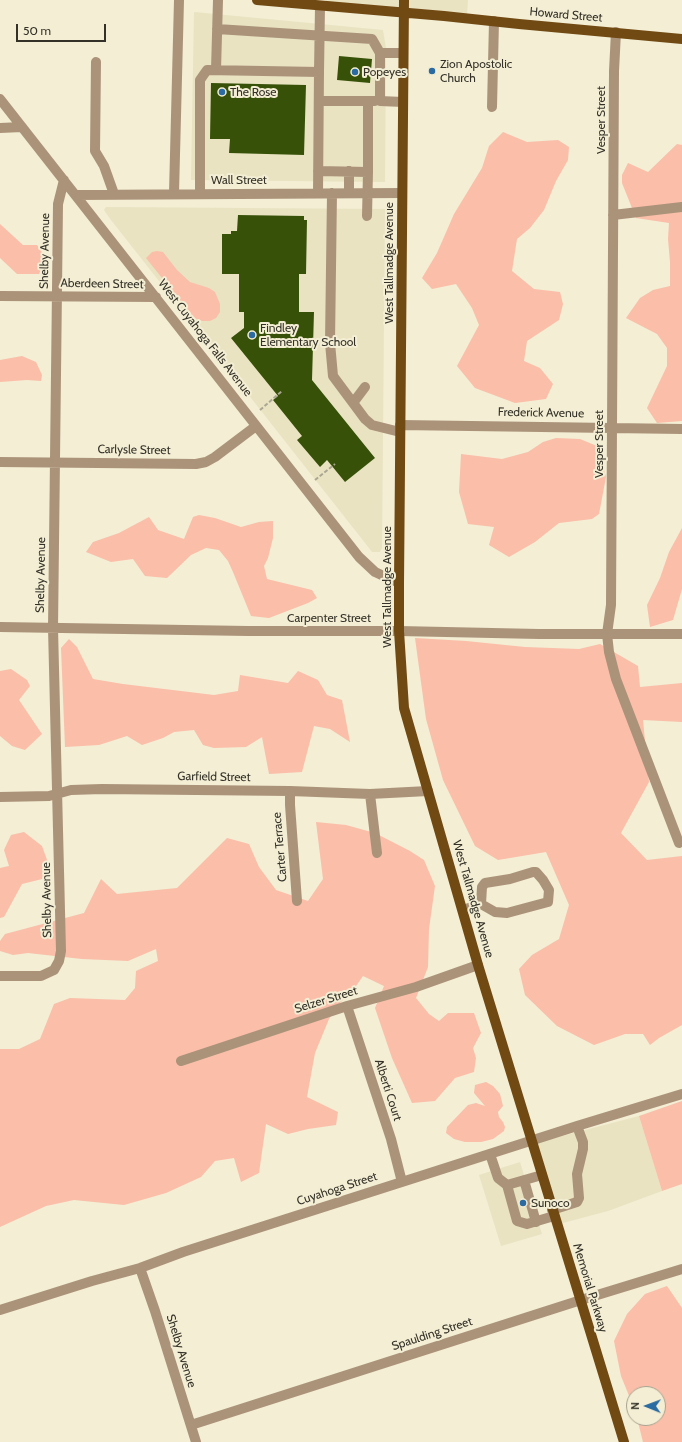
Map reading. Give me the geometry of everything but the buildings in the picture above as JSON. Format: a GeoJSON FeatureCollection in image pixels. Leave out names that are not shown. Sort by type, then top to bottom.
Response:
{"type":"FeatureCollection","features":[{"type":"Feature","properties":{"kind":"main road","name":"Howard Street"},"geometry":{"type":"LineString","coordinates":[[257,0],[320,6],[333,3],[404,13],[682,39]]}},
{"type":"Feature","properties":{"kind":"main road","name":"West Tallmadge Avenue"},"geometry":{"type":"LineString","coordinates":[[404,0],[398,583],[399,631],[404,708],[478,964],[532,1141]]}},
{"type":"Feature","properties":{"kind":"main road","name":"Memorial Parkway"},"geometry":{"type":"LineString","coordinates":[[532,1141],[624,1442]]}},
{"type":"Feature","properties":{"kind":"street"},"geometry":{"type":"LineString","coordinates":[[174,194],[180,0]]}},
{"type":"Feature","properties":{"kind":"street"},"geometry":{"type":"LineString","coordinates":[[216,70],[218,0]]}},
{"type":"Feature","properties":{"kind":"street"},"geometry":{"type":"LineString","coordinates":[[318,193],[320,6]]}},
{"type":"Feature","properties":{"kind":"street"},"geometry":{"type":"LineString","coordinates":[[492,107],[494,21]]}},
{"type":"Feature","properties":{"kind":"street"},"geometry":{"type":"LineString","coordinates":[[217,29],[372,39],[380,53],[380,101]]}},
{"type":"Feature","properties":{"kind":"street","name":"Vesper Street"},"geometry":{"type":"LineString","coordinates":[[616,32],[614,72],[611,605],[607,634],[609,652],[616,679],[679,843]]}},
{"type":"Feature","properties":{"kind":"street"},"geometry":{"type":"LineString","coordinates":[[380,53],[403,53]]}},
{"type":"Feature","properties":{"kind":"street"},"geometry":{"type":"LineString","coordinates":[[96,62],[96,151],[104,166],[114,194]]}},
{"type":"Feature","properties":{"kind":"street"},"geometry":{"type":"LineString","coordinates":[[200,194],[200,80],[207,70],[319,72]]}},
{"type":"Feature","properties":{"kind":"street","name":"West Cuyahoga Falls Avenue"},"geometry":{"type":"LineString","coordinates":[[0,99],[363,561],[375,572],[398,583]]}},
{"type":"Feature","properties":{"kind":"street"},"geometry":{"type":"LineString","coordinates":[[319,101],[403,102]]}},
{"type":"Feature","properties":{"kind":"street"},"geometry":{"type":"LineString","coordinates":[[367,216],[368,101]]}},
{"type":"Feature","properties":{"kind":"street"},"geometry":{"type":"LineString","coordinates":[[0,128],[22,127]]}},
{"type":"Feature","properties":{"kind":"street"},"geometry":{"type":"LineString","coordinates":[[318,171],[368,172]]}},
{"type":"Feature","properties":{"kind":"street"},"geometry":{"type":"LineString","coordinates":[[349,171],[349,193]]}},
{"type":"Feature","properties":{"kind":"street","name":"Shelby Avenue"},"geometry":{"type":"LineString","coordinates":[[0,976],[41,976],[54,970],[59,961],[61,951],[53,628],[58,204],[64,180]]}},
{"type":"Feature","properties":{"kind":"street","name":"Frederick Avenue"},"geometry":{"type":"LineString","coordinates":[[332,193],[330,343],[333,376],[365,419],[372,426],[400,428],[682,429]]}},
{"type":"Feature","properties":{"kind":"street","name":"Wall Street"},"geometry":{"type":"LineString","coordinates":[[76,195],[402,193]]}},
{"type":"Feature","properties":{"kind":"street"},"geometry":{"type":"LineString","coordinates":[[613,215],[682,207]]}},
{"type":"Feature","properties":{"kind":"street","name":"Aberdeen Street"},"geometry":{"type":"LineString","coordinates":[[0,296],[156,298]]}},
{"type":"Feature","properties":{"kind":"street"},"geometry":{"type":"LineString","coordinates":[[353,403],[365,388]]}},
{"type":"Feature","properties":{"kind":"street","name":"Carlysle Street"},"geometry":{"type":"LineString","coordinates":[[0,462],[196,464],[206,462],[215,457],[256,426]]}},
{"type":"Feature","properties":{"kind":"street","name":"Carpenter Street"},"geometry":{"type":"LineString","coordinates":[[0,627],[682,634]]}},
{"type":"Feature","properties":{"kind":"street","name":"Garfield Street"},"geometry":{"type":"LineString","coordinates":[[0,797],[49,796],[72,790],[102,789],[290,791],[370,794],[428,791]]}},
{"type":"Feature","properties":{"kind":"street","name":"Carter Terrace"},"geometry":{"type":"LineString","coordinates":[[290,791],[297,900]]}},
{"type":"Feature","properties":{"kind":"street"},"geometry":{"type":"LineString","coordinates":[[370,794],[377,853]]}},
{"type":"Feature","properties":{"kind":"street"},"geometry":{"type":"LineString","coordinates":[[463,910],[481,904],[495,912],[507,913],[548,902],[548,890],[543,880],[536,872],[510,879],[485,882],[482,887],[481,904]]}},
{"type":"Feature","properties":{"kind":"street","name":"Selzer Street"},"geometry":{"type":"LineString","coordinates":[[181,1061],[348,1006],[416,987],[478,964]]}},
{"type":"Feature","properties":{"kind":"street","name":"Alberti Court"},"geometry":{"type":"LineString","coordinates":[[348,1006],[391,1139],[402,1182]]}},
{"type":"Feature","properties":{"kind":"street","name":"Cuyahoga Street"},"geometry":{"type":"LineString","coordinates":[[0,1310],[92,1281],[140,1268],[183,1252],[682,1094]]}},
{"type":"Feature","properties":{"kind":"street"},"geometry":{"type":"LineString","coordinates":[[490,1154],[498,1178],[507,1185],[517,1221],[527,1224],[536,1222],[577,1202],[579,1198],[576,1174],[583,1149],[583,1142],[577,1126]]}},
{"type":"Feature","properties":{"kind":"street"},"geometry":{"type":"LineString","coordinates":[[507,1185],[542,1175]]}},
{"type":"Feature","properties":{"kind":"street"},"geometry":{"type":"LineString","coordinates":[[524,1180],[536,1222]]}},
{"type":"Feature","properties":{"kind":"street","name":"Shelby Avenue"},"geometry":{"type":"LineString","coordinates":[[140,1268],[196,1442]]}},
{"type":"Feature","properties":{"kind":"street","name":"Spaulding Street"},"geometry":{"type":"LineString","coordinates":[[191,1425],[682,1269]]}},
{"type":"Feature","properties":{"kind":"path"},"geometry":{"type":"LineString","coordinates":[[260,410],[282,391]]}},
{"type":"Feature","properties":{"kind":"path"},"geometry":{"type":"LineString","coordinates":[[315,480],[335,464]]}},
{"type":"Feature","properties":{"kind":"shaded area"},"geometry":{"type":"Polygon","coordinates":[[[326,0],[402,0],[402,11],[325,3],[326,0]]]}},
{"type":"Feature","properties":{"kind":"shaded area"},"geometry":{"type":"Polygon","coordinates":[[[409,0],[468,0],[467,14],[409,8],[409,0]]]}},
{"type":"Feature","properties":{"kind":"shaded area"},"geometry":{"type":"Polygon","coordinates":[[[194,12],[383,30],[386,48],[385,182],[191,180],[194,12]]]}},
{"type":"Feature","properties":{"kind":"shaded area"},"geometry":{"type":"Polygon","coordinates":[[[503,132],[527,142],[558,140],[569,147],[568,160],[556,181],[544,210],[530,228],[517,239],[512,271],[534,289],[560,292],[563,304],[559,320],[527,341],[524,361],[540,368],[553,384],[546,399],[515,403],[475,388],[457,366],[479,325],[472,308],[456,284],[432,289],[422,278],[437,253],[454,214],[482,168],[489,146],[503,132]]]}},
{"type":"Feature","properties":{"kind":"shaded area"},"geometry":{"type":"Polygon","coordinates":[[[677,144],[682,145],[682,421],[657,423],[647,408],[667,366],[667,348],[657,334],[626,318],[640,298],[653,290],[670,286],[668,239],[669,223],[636,218],[622,183],[622,175],[628,163],[648,172],[677,144]]]}},
{"type":"Feature","properties":{"kind":"shaded area"},"geometry":{"type":"Polygon","coordinates":[[[106,207],[385,209],[382,548],[380,552],[372,552],[111,220],[104,210],[106,207]]]}},
{"type":"Feature","properties":{"kind":"shaded area"},"geometry":{"type":"Polygon","coordinates":[[[0,224],[23,245],[37,245],[46,258],[39,274],[17,274],[0,258],[0,224]]]}},
{"type":"Feature","properties":{"kind":"shaded area"},"geometry":{"type":"Polygon","coordinates":[[[152,252],[163,252],[177,270],[190,282],[209,288],[215,292],[220,304],[220,312],[216,318],[210,321],[202,321],[194,318],[146,258],[152,252]]]}},
{"type":"Feature","properties":{"kind":"shaded area"},"geometry":{"type":"Polygon","coordinates":[[[22,356],[36,362],[42,375],[41,381],[27,380],[0,382],[0,360],[22,356]]]}},
{"type":"Feature","properties":{"kind":"shaded area"},"geometry":{"type":"Polygon","coordinates":[[[556,438],[580,439],[597,446],[606,477],[599,514],[592,519],[559,523],[535,542],[509,557],[489,545],[494,527],[468,524],[459,492],[461,454],[502,459],[528,452],[543,442],[556,438]]]}},
{"type":"Feature","properties":{"kind":"shaded area"},"geometry":{"type":"Polygon","coordinates":[[[199,515],[215,518],[241,527],[259,522],[273,521],[273,538],[268,558],[264,566],[267,579],[312,590],[317,598],[269,618],[251,616],[228,561],[219,550],[206,548],[191,555],[167,578],[145,576],[133,559],[111,562],[86,552],[93,542],[119,533],[149,517],[158,530],[184,539],[193,517],[199,515]]]}},
{"type":"Feature","properties":{"kind":"shaded area"},"geometry":{"type":"Polygon","coordinates":[[[682,528],[682,589],[673,620],[650,627],[647,605],[660,578],[669,552],[682,528]]]}},
{"type":"Feature","properties":{"kind":"shaded area"},"geometry":{"type":"Polygon","coordinates":[[[415,638],[525,647],[579,649],[600,644],[638,666],[640,687],[682,683],[682,722],[643,720],[649,782],[621,833],[647,860],[682,856],[682,1025],[650,1045],[643,1034],[625,1034],[594,1045],[557,1026],[525,995],[519,969],[532,955],[559,939],[569,905],[546,852],[498,860],[475,846],[443,780],[426,719],[415,638]]]}},
{"type":"Feature","properties":{"kind":"shaded area"},"geometry":{"type":"Polygon","coordinates":[[[69,639],[77,647],[93,679],[123,684],[214,695],[238,691],[240,675],[288,683],[298,671],[318,680],[327,695],[342,700],[350,742],[330,729],[314,726],[302,772],[269,774],[262,737],[246,747],[214,748],[203,745],[194,730],[174,732],[163,738],[142,745],[127,736],[99,745],[65,747],[61,648],[69,639]]]}},
{"type":"Feature","properties":{"kind":"shaded area"},"geometry":{"type":"Polygon","coordinates":[[[11,669],[27,680],[30,686],[19,700],[42,734],[25,750],[12,746],[0,736],[0,671],[11,669]]]}},
{"type":"Feature","properties":{"kind":"shaded area"},"geometry":{"type":"Polygon","coordinates":[[[316,822],[346,825],[375,833],[424,860],[435,886],[429,929],[428,967],[416,998],[429,1014],[439,1021],[448,1013],[474,1013],[481,1033],[473,1048],[476,1058],[474,1072],[455,1078],[435,1101],[412,1103],[392,1058],[375,1008],[384,986],[363,976],[340,1003],[329,1019],[315,1053],[307,1097],[338,1112],[336,1125],[308,1129],[288,1134],[266,1124],[259,1173],[241,1182],[234,1158],[215,1161],[201,1177],[166,1193],[124,1205],[74,1200],[46,1206],[0,1227],[0,1049],[19,1049],[40,1039],[54,1004],[70,998],[125,1000],[135,988],[136,971],[158,961],[156,949],[128,961],[82,959],[28,953],[13,955],[0,951],[0,941],[5,934],[84,913],[101,879],[117,894],[177,888],[227,838],[249,844],[259,867],[276,890],[308,901],[323,879],[316,822]]]}},
{"type":"Feature","properties":{"kind":"shaded area"},"geometry":{"type":"Polygon","coordinates":[[[24,832],[42,846],[51,871],[42,879],[22,884],[4,917],[0,918],[0,868],[9,866],[4,850],[11,835],[24,832]]]}},
{"type":"Feature","properties":{"kind":"shaded area"},"geometry":{"type":"Polygon","coordinates":[[[486,1082],[493,1086],[500,1094],[503,1106],[498,1112],[499,1117],[505,1127],[504,1131],[493,1139],[481,1142],[465,1142],[454,1139],[446,1133],[447,1127],[468,1105],[476,1103],[485,1106],[474,1093],[475,1085],[486,1082]]]}},
{"type":"Feature","properties":{"kind":"shaded area"},"geometry":{"type":"Polygon","coordinates":[[[682,1101],[682,1184],[662,1191],[639,1116],[682,1101]]]}},
{"type":"Feature","properties":{"kind":"shaded area"},"geometry":{"type":"Polygon","coordinates":[[[639,1116],[662,1191],[608,1211],[559,1224],[535,1143],[639,1116]]]}},
{"type":"Feature","properties":{"kind":"shaded area"},"geometry":{"type":"Polygon","coordinates":[[[520,1162],[542,1234],[501,1246],[479,1175],[520,1162]]]}},
{"type":"Feature","properties":{"kind":"shaded area"},"geometry":{"type":"Polygon","coordinates":[[[667,1286],[682,1308],[682,1442],[643,1442],[639,1426],[666,1426],[666,1386],[626,1386],[626,1388],[621,1376],[614,1341],[627,1314],[645,1294],[667,1286]]]}},
{"type":"Feature","properties":{"kind":"place","name":"Zion Apostolic Church"},"geometry":{"type":"Point","coordinates":[432,71]}},
{"type":"Feature","properties":{"kind":"place","name":"Popeyes"},"geometry":{"type":"Point","coordinates":[355,72]}},
{"type":"Feature","properties":{"kind":"place","name":"The Rose"},"geometry":{"type":"Point","coordinates":[222,92]}},
{"type":"Feature","properties":{"kind":"place","name":"Findley Elementary School"},"geometry":{"type":"Point","coordinates":[252,335]}},
{"type":"Feature","properties":{"kind":"place","name":"Sunoco"},"geometry":{"type":"Point","coordinates":[523,1203]}}]}
